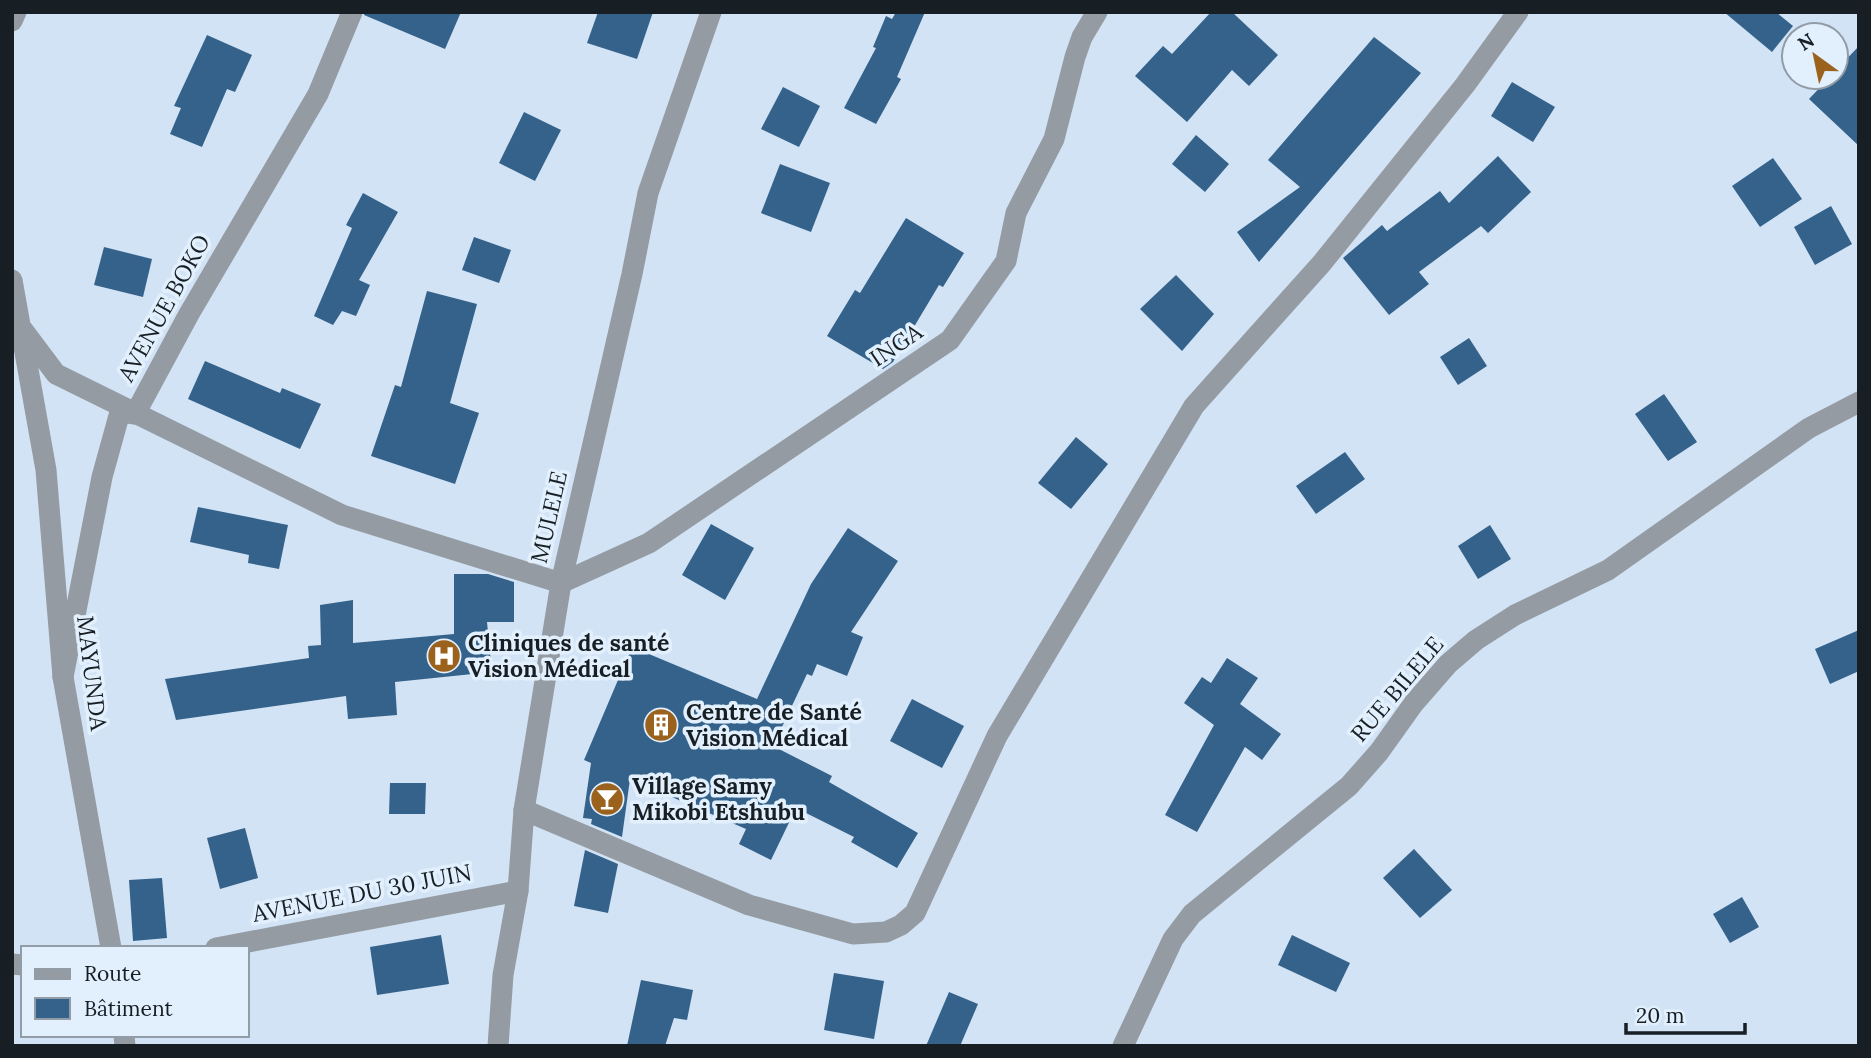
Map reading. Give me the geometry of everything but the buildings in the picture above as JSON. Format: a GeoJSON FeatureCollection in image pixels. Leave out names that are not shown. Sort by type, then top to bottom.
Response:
{"type":"FeatureCollection","features":[{"type":"Feature","properties":{"kind":"street"},"geometry":{"type":"LineString","coordinates":[[12,21],[16,12]]}},
{"type":"Feature","properties":{"kind":"street","name":"AVENUE BOKO"},"geometry":{"type":"LineString","coordinates":[[63,677],[102,477],[120,412],[135,414],[189,314],[318,94],[352,12]]}},
{"type":"Feature","properties":{"kind":"street","name":"MULELE"},"geometry":{"type":"LineString","coordinates":[[498,1046],[503,975],[518,891],[524,810],[561,583],[648,193],[669,126],[711,12]]}},
{"type":"Feature","properties":{"kind":"street","name":"INGA"},"geometry":{"type":"LineString","coordinates":[[561,583],[649,543],[950,340],[1006,261],[1016,213],[1054,139],[1075,57],[1082,37],[1097,12]]}},
{"type":"Feature","properties":{"kind":"street"},"geometry":{"type":"LineString","coordinates":[[524,810],[749,905],[853,934],[886,932],[915,914],[997,736],[1194,406],[1322,263],[1465,85],[1518,12]]}},
{"type":"Feature","properties":{"kind":"street","name":"MAYUNDA"},"geometry":{"type":"LineString","coordinates":[[12,280],[46,470],[63,677],[111,946]]}},
{"type":"Feature","properties":{"kind":"street"},"geometry":{"type":"LineString","coordinates":[[23,330],[56,374],[342,514],[561,583]]}},
{"type":"Feature","properties":{"kind":"street","name":"RUE BILELE"},"geometry":{"type":"LineString","coordinates":[[1123,1046],[1173,939],[1192,914],[1349,786],[1379,752],[1414,703],[1457,656],[1515,615],[1608,570],[1809,428],[1859,402]]}},
{"type":"Feature","properties":{"kind":"street","name":"AVENUE DU 30 JUIN"},"geometry":{"type":"LineString","coordinates":[[227,946],[518,891]]}},
{"type":"Feature","properties":{"kind":"place","name":"Cliniques de santé Vision Médical"},"geometry":{"type":"Point","coordinates":[444,656]}},
{"type":"Feature","properties":{"kind":"place","name":"Centre de Santé Vision Médical"},"geometry":{"type":"Point","coordinates":[661,725]}},
{"type":"Feature","properties":{"kind":"place","name":"Village Samy Mikobi Etshubu"},"geometry":{"type":"Point","coordinates":[607,799]}}]}
